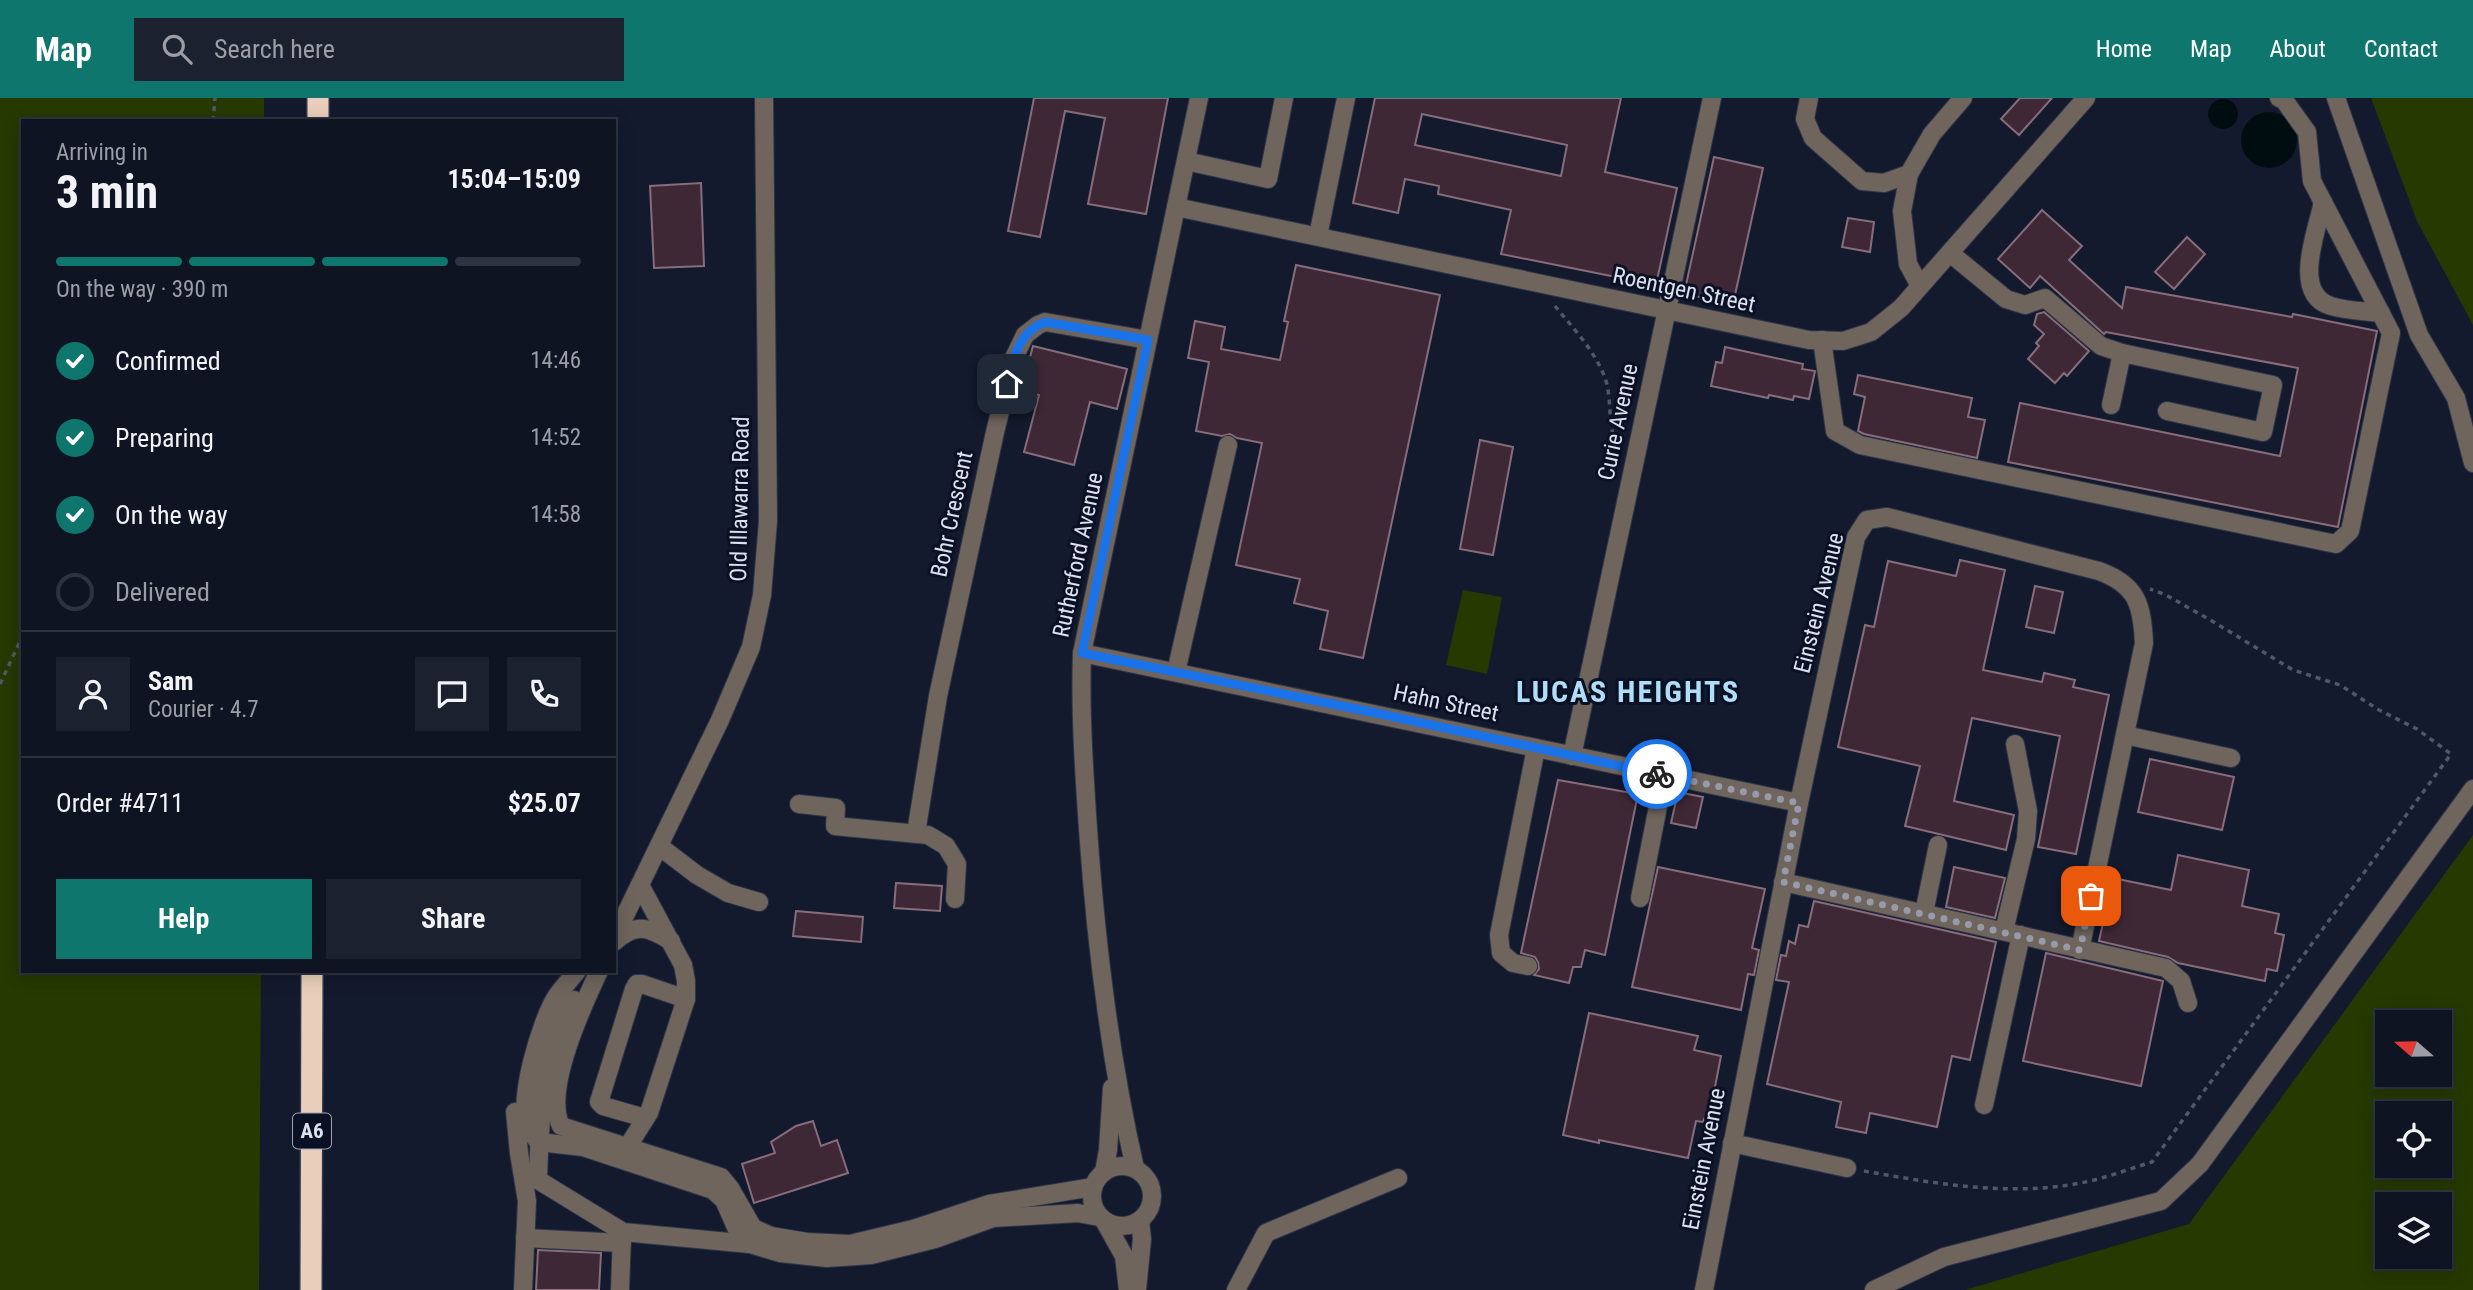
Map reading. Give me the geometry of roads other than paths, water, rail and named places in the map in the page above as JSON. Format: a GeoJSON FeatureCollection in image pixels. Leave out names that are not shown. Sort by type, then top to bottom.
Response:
{"type":"FeatureCollection","features":[{"type":"Feature","properties":{"kind":"highway"},"geometry":{"type":"LineString","coordinates":[[318,98],[318,119]]}},
{"type":"Feature","properties":{"kind":"highway","name":"A6"},"geometry":{"type":"LineString","coordinates":[[311,1290],[313,973]]}},
{"type":"Feature","properties":{"kind":"lane","name":"Old Illawarra Road"},"geometry":{"type":"LineString","coordinates":[[626,914],[720,720],[751,648],[762,595],[768,521],[764,98]]}},
{"type":"Feature","properties":{"kind":"lane","name":"Rutherford Avenue"},"geometry":{"type":"LineString","coordinates":[[1135,1168],[1114,1070],[1100,973],[1080,704],[1082,653],[1199,98]]}},
{"type":"Feature","properties":{"kind":"lane"},"geometry":{"type":"LineString","coordinates":[[1186,161],[1268,179],[1283,98]]}},
{"type":"Feature","properties":{"kind":"lane"},"geometry":{"type":"LineString","coordinates":[[1318,236],[1346,98]]}},
{"type":"Feature","properties":{"kind":"lane","name":"Curie Avenue"},"geometry":{"type":"LineString","coordinates":[[1572,756],[1712,98]]}},
{"type":"Feature","properties":{"kind":"lane"},"geometry":{"type":"LineString","coordinates":[[1809,98],[1805,119],[1813,138],[1861,181],[1884,183],[1909,174]]}},
{"type":"Feature","properties":{"kind":"lane"},"geometry":{"type":"LineString","coordinates":[[1920,286],[1908,264],[1902,211],[1909,174],[1932,134],[1963,98]]}},
{"type":"Feature","properties":{"kind":"lane","name":"Roentgen Street"},"geometry":{"type":"LineString","coordinates":[[1176,207],[1666,312],[1809,340],[1843,341],[1871,332],[1901,308],[2086,98]]}},
{"type":"Feature","properties":{"kind":"lane"},"geometry":{"type":"LineString","coordinates":[[1822,340],[1835,431],[1860,445],[2336,544],[2350,531],[2391,333],[2312,181],[2307,132],[2284,100],[2279,98]]}},
{"type":"Feature","properties":{"kind":"lane"},"geometry":{"type":"LineString","coordinates":[[2336,98],[2419,335],[2456,398],[2473,463]]}},
{"type":"Feature","properties":{"kind":"lane"},"geometry":{"type":"LineString","coordinates":[[2323,202],[2307,276],[2313,295],[2329,306],[2381,313]]}},
{"type":"Feature","properties":{"kind":"lane"},"geometry":{"type":"LineString","coordinates":[[1950,253],[2006,299],[2025,305],[2045,298],[2101,346],[2122,353],[2273,385],[2263,432],[2167,411]]}},
{"type":"Feature","properties":{"kind":"lane","name":"Bohr Crescent"},"geometry":{"type":"LineString","coordinates":[[916,833],[938,696],[995,432],[1020,342],[1031,329],[1045,322],[1148,340]]}},
{"type":"Feature","properties":{"kind":"lane"},"geometry":{"type":"LineString","coordinates":[[2111,405],[2122,353]]}},
{"type":"Feature","properties":{"kind":"lane"},"geometry":{"type":"LineString","coordinates":[[1176,672],[1228,445]]}},
{"type":"Feature","properties":{"kind":"lane","name":"Einstein Avenue"},"geometry":{"type":"LineString","coordinates":[[1704,1290],[1799,803],[1856,537],[1867,520],[1887,517],[2118,578],[2134,594],[2143,616],[2144,643],[2125,735]]}},
{"type":"Feature","properties":{"kind":"lane","name":"Hahn Street"},"geometry":{"type":"LineString","coordinates":[[1082,653],[1799,803]]}},
{"type":"Feature","properties":{"kind":"lane"},"geometry":{"type":"LineString","coordinates":[[2080,950],[2125,735],[2231,758]]}},
{"type":"Feature","properties":{"kind":"lane"},"geometry":{"type":"LineString","coordinates":[[1984,1105],[2026,839],[2028,811],[2015,744]]}},
{"type":"Feature","properties":{"kind":"lane"},"geometry":{"type":"LineString","coordinates":[[1528,966],[1513,963],[1501,953],[1499,935],[1536,748]]}},
{"type":"Feature","properties":{"kind":"lane"},"geometry":{"type":"LineString","coordinates":[[1640,898],[1664,776]]}},
{"type":"Feature","properties":{"kind":"lane"},"geometry":{"type":"LineString","coordinates":[[1874,1290],[1944,1257],[2161,1201],[2200,1164],[2473,789]]}},
{"type":"Feature","properties":{"kind":"lane"},"geometry":{"type":"LineString","coordinates":[[799,804],[836,808],[835,826],[928,835],[946,846],[957,864],[955,899]]}},
{"type":"Feature","properties":{"kind":"lane"},"geometry":{"type":"LineString","coordinates":[[1924,913],[1938,845]]}},
{"type":"Feature","properties":{"kind":"lane"},"geometry":{"type":"LineString","coordinates":[[659,846],[697,875],[728,893],[759,902]]}},
{"type":"Feature","properties":{"kind":"lane"},"geometry":{"type":"LineString","coordinates":[[1783,882],[2166,968],[2181,981],[2188,1003]]}},
{"type":"Feature","properties":{"kind":"lane"},"geometry":{"type":"LineString","coordinates":[[628,1146],[649,1113],[686,999],[683,964],[640,885]]}},
{"type":"Feature","properties":{"kind":"lane"},"geometry":{"type":"LineString","coordinates":[[616,926],[626,914]]}},
{"type":"Feature","properties":{"kind":"lane"},"geometry":{"type":"LineString","coordinates":[[616,936],[626,914]]}},
{"type":"Feature","properties":{"kind":"lane"},"geometry":{"type":"LineString","coordinates":[[616,939],[639,928],[654,930],[671,942]]}},
{"type":"Feature","properties":{"kind":"lane"},"geometry":{"type":"LineString","coordinates":[[523,1290],[527,1200],[515,1112],[518,1076],[528,1048],[556,997],[574,973]]}},
{"type":"Feature","properties":{"kind":"lane"},"geometry":{"type":"LineString","coordinates":[[596,973],[582,987],[565,1016],[546,1073],[538,1180],[622,1237]]}},
{"type":"Feature","properties":{"kind":"lane"},"geometry":{"type":"LineString","coordinates":[[597,973],[576,1020],[561,1074],[556,1115],[561,1126],[721,1177],[753,1228],[771,1236],[807,1242],[850,1244],[913,1229],[989,1203],[1093,1188]]}},
{"type":"Feature","properties":{"kind":"lane"},"geometry":{"type":"LineString","coordinates":[[645,1118],[603,1106],[599,1102],[634,989],[638,984],[642,984],[686,999]]}},
{"type":"Feature","properties":{"kind":"lane"},"geometry":{"type":"LineString","coordinates":[[544,1022],[528,1079],[525,1112],[528,1128],[539,1142],[583,1147],[713,1190],[724,1200],[739,1234],[750,1244]]}},
{"type":"Feature","properties":{"kind":"lane","name":"Rutherford Avenue"},"geometry":{"type":"LineString","coordinates":[[1104,1172],[1114,1070]]}},
{"type":"Feature","properties":{"kind":"lane"},"geometry":{"type":"LineString","coordinates":[[1732,1143],[1847,1168]]}},
{"type":"Feature","properties":{"kind":"lane"},"geometry":{"type":"LineString","coordinates":[[525,1238],[622,1237],[750,1244],[780,1253],[827,1258],[872,1255],[934,1239],[993,1218],[1078,1213],[1102,1219],[1123,1227],[1140,1221],[1151,1207],[1153,1198],[1149,1180],[1135,1168],[1119,1166],[1104,1172],[1093,1188],[1094,1208],[1102,1219],[1124,1256],[1128,1290]]}},
{"type":"Feature","properties":{"kind":"lane"},"geometry":{"type":"LineString","coordinates":[[1236,1290],[1266,1233],[1398,1178]]}},
{"type":"Feature","properties":{"kind":"lane"},"geometry":{"type":"LineString","coordinates":[[1137,1290],[1142,1239],[1140,1221]]}},
{"type":"Feature","properties":{"kind":"lane"},"geometry":{"type":"LineString","coordinates":[[620,1290],[622,1237]]}},
{"type":"Feature","properties":{"kind":"district","name":"LUCAS HEIGHTS"},"geometry":{"type":"Point","coordinates":[1628,691]}}]}
